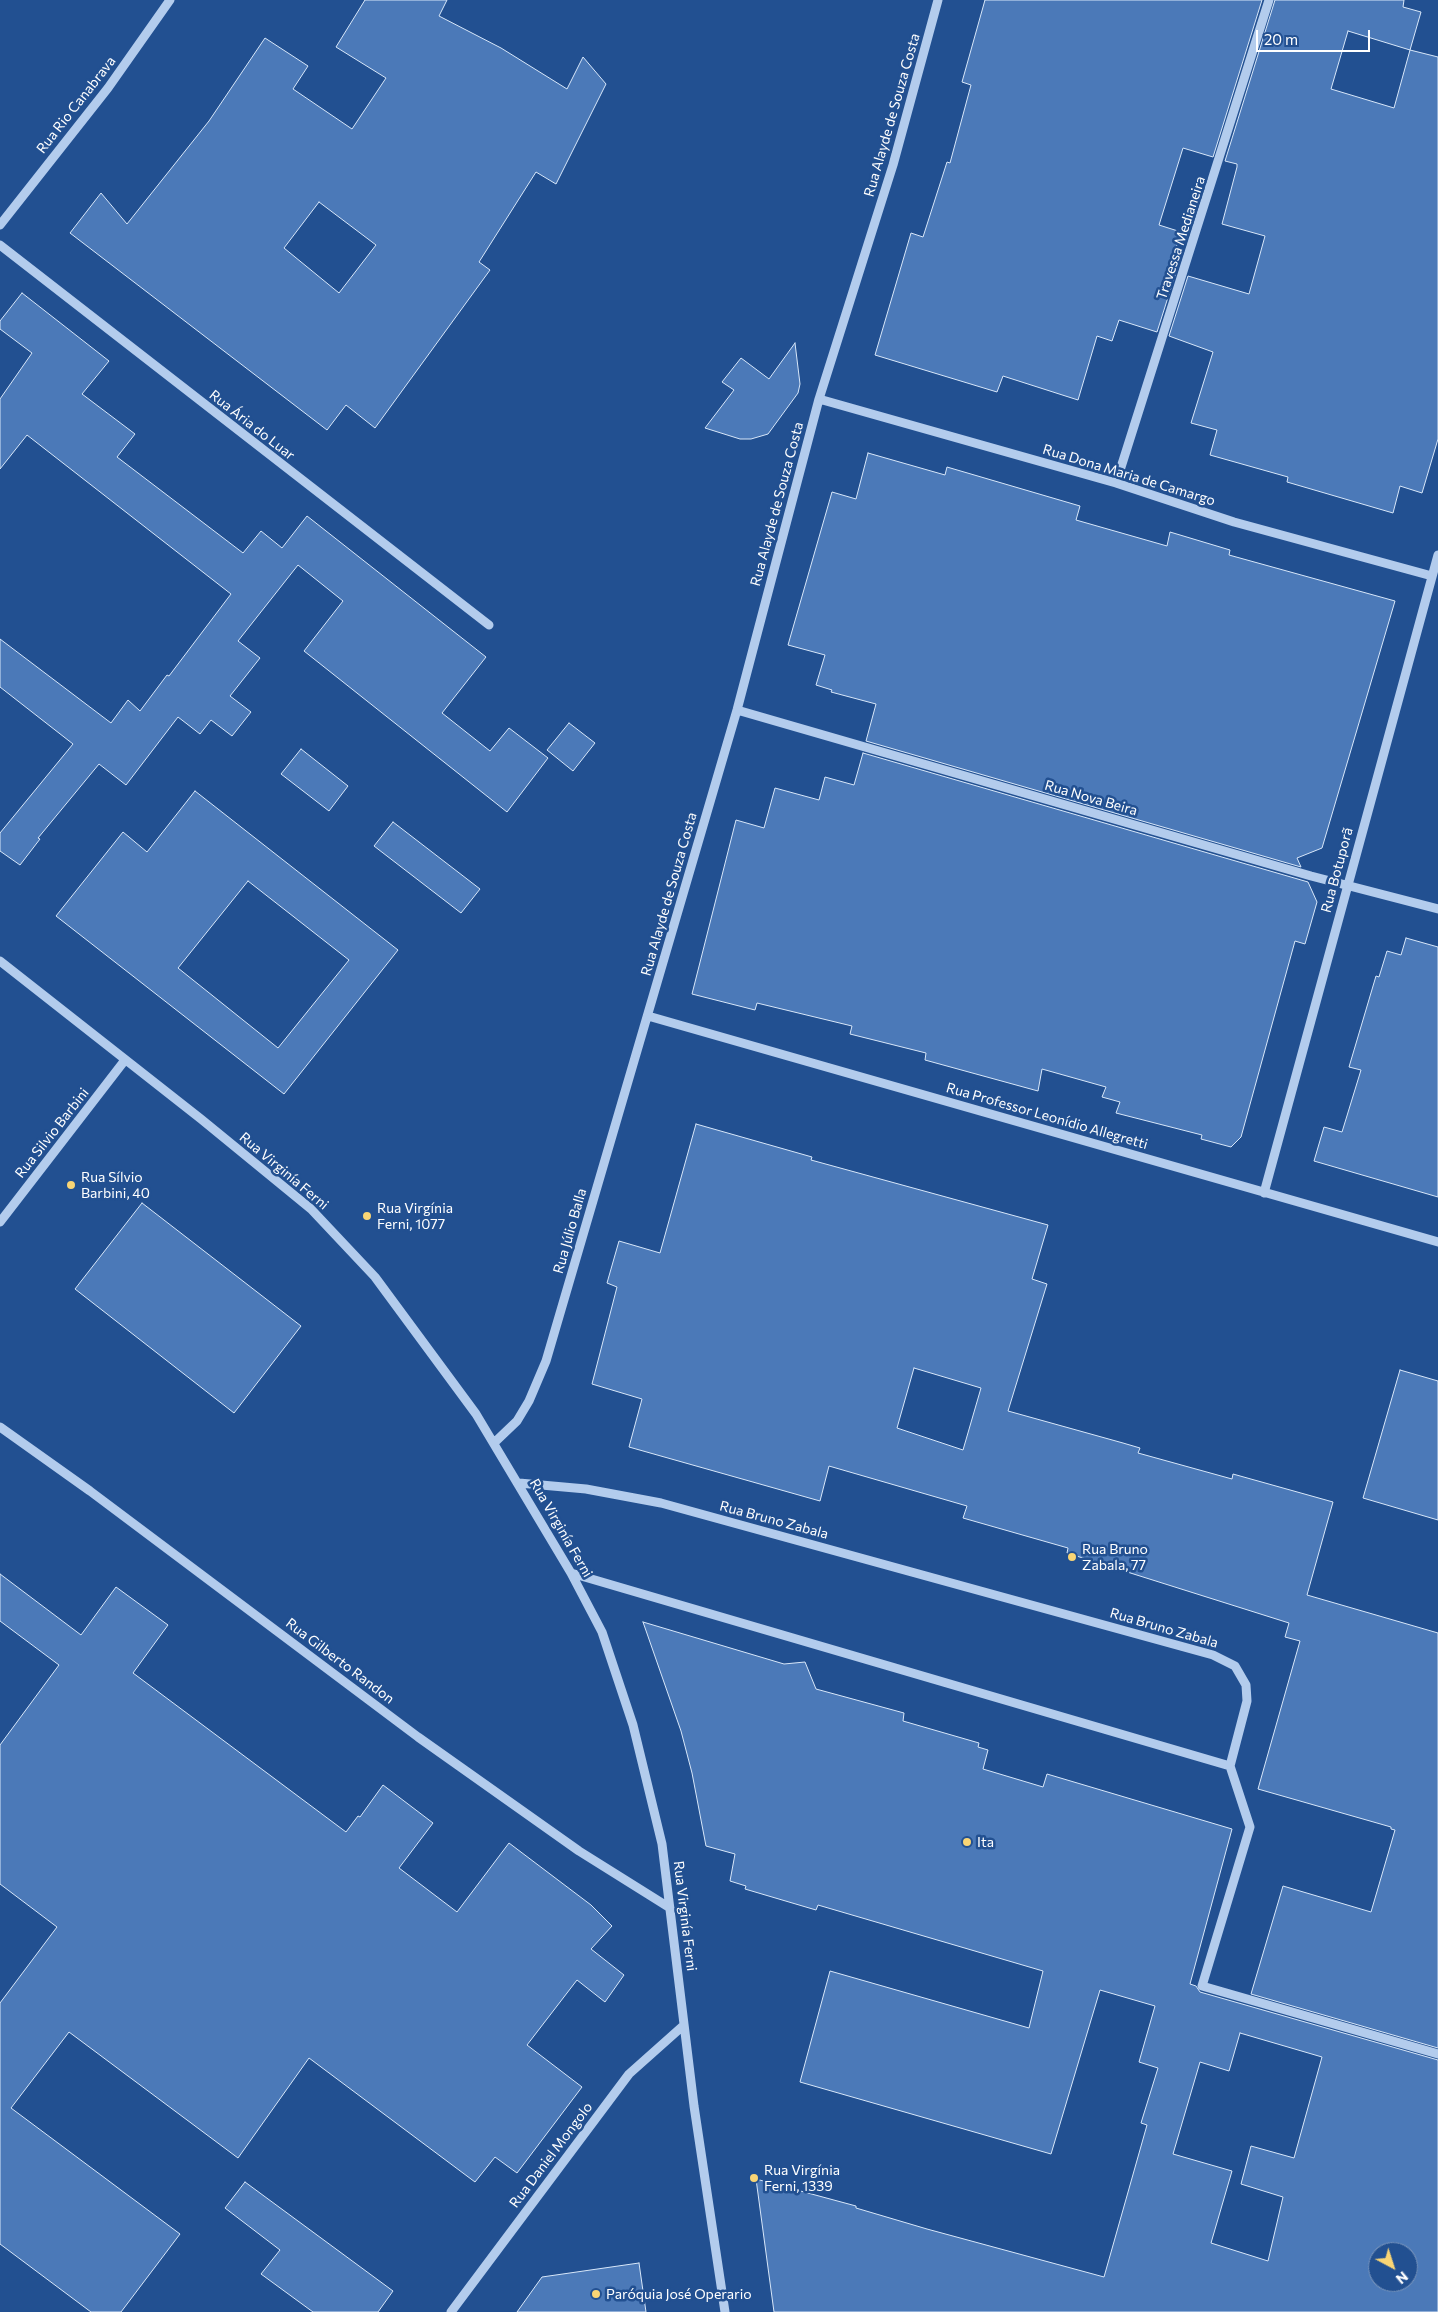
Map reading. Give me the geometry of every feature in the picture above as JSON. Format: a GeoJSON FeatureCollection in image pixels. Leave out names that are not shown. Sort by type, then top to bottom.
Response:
{"type":"FeatureCollection","features":[{"type":"Feature","properties":{"kind":"street","name":"Rua Rio Canabrava"},"geometry":{"type":"LineString","coordinates":[[0,225],[108,88],[170,0]]}},
{"type":"Feature","properties":{"kind":"street","name":"Rua Alayde de Souza Costa"},"geometry":{"type":"LineString","coordinates":[[648,1016],[737,710],[818,399],[893,165],[938,0]]}},
{"type":"Feature","properties":{"kind":"street","name":"Travessa Medianeira"},"geometry":{"type":"LineString","coordinates":[[1116,483],[1269,0]]}},
{"type":"Feature","properties":{"kind":"street","name":"Rua Ária do Luar"},"geometry":{"type":"LineString","coordinates":[[0,244],[489,625]]}},
{"type":"Feature","properties":{"kind":"street","name":"Rua Dona Maria de Camargo"},"geometry":{"type":"LineString","coordinates":[[818,399],[1116,483],[1234,522],[1432,576]]}},
{"type":"Feature","properties":{"kind":"street","name":"Rua Botuporã"},"geometry":{"type":"LineString","coordinates":[[1264,1192],[1438,555]]}},
{"type":"Feature","properties":{"kind":"street","name":"Rua Nova Beira"},"geometry":{"type":"LineString","coordinates":[[737,710],[1438,909]]}},
{"type":"Feature","properties":{"kind":"street","name":"Rua Virginía Ferni"},"geometry":{"type":"LineString","coordinates":[[0,961],[311,1209],[375,1277],[495,1442],[571,1572],[602,1632],[633,1725],[662,1844],[684,2025],[725,2312]]}},
{"type":"Feature","properties":{"kind":"street","name":"Rua Professor Leonídio Allegretti"},"geometry":{"type":"LineString","coordinates":[[648,1016],[1438,1242]]}},
{"type":"Feature","properties":{"kind":"street","name":"Rua Júlio Balla"},"geometry":{"type":"LineString","coordinates":[[495,1442],[516,1421],[530,1401],[546,1361],[648,1016]]}},
{"type":"Feature","properties":{"kind":"street","name":"Rua Silvio Barbini"},"geometry":{"type":"LineString","coordinates":[[0,1222],[125,1060]]}},
{"type":"Feature","properties":{"kind":"street","name":"Rua Gilberto Randon"},"geometry":{"type":"LineString","coordinates":[[0,1427],[90,1491],[418,1737],[579,1851],[670,1908]]}},
{"type":"Feature","properties":{"kind":"street","name":"Rua Bruno Zabala"},"geometry":{"type":"LineString","coordinates":[[519,1483],[586,1489],[661,1503],[1213,1655],[1234,1666],[1246,1685],[1246,1701],[1230,1766]]}},
{"type":"Feature","properties":{"kind":"street"},"geometry":{"type":"LineString","coordinates":[[571,1572],[1230,1766],[1250,1827],[1202,1986],[1438,2054]]}},
{"type":"Feature","properties":{"kind":"street","name":"Rua Daniel Mongolo"},"geometry":{"type":"LineString","coordinates":[[451,2312],[629,2074],[684,2025]]}},
{"type":"Feature","properties":{"kind":"building"},"geometry":{"type":"Polygon","coordinates":[[[365,0],[447,0],[439,16],[501,48],[567,89],[583,57],[606,84],[556,184],[536,172],[479,262],[490,270],[375,428],[346,405],[327,430],[70,233],[101,193],[127,224],[209,121],[265,38],[308,66],[293,89],[352,129],[386,78],[336,47],[365,0]],[[319,202],[284,248],[339,293],[376,245],[319,202]]]}},
{"type":"Feature","properties":{"kind":"building"},"geometry":{"type":"Polygon","coordinates":[[[985,0],[1262,0],[1213,157],[1183,148],[1159,225],[1181,232],[1169,270],[1176,272],[1157,332],[1119,320],[1112,341],[1097,336],[1078,400],[1003,376],[997,392],[875,355],[911,233],[923,237],[947,162],[950,163],[971,85],[962,82],[985,0]]]}},
{"type":"Feature","properties":{"kind":"building"},"geometry":{"type":"Polygon","coordinates":[[[1275,0],[1404,0],[1403,7],[1421,12],[1410,50],[1438,57],[1438,439],[1422,493],[1400,486],[1393,513],[1287,482],[1288,477],[1210,455],[1217,430],[1191,423],[1213,352],[1169,336],[1188,276],[1249,294],[1265,236],[1222,224],[1237,167],[1237,164],[1225,161],[1275,0]],[[1348,31],[1331,89],[1394,108],[1410,50],[1348,31]]]}},
{"type":"Feature","properties":{"kind":"building"},"geometry":{"type":"Polygon","coordinates":[[[22,293],[109,361],[82,394],[135,434],[117,457],[243,553],[261,531],[282,548],[307,516],[486,657],[442,713],[490,751],[509,728],[548,758],[507,812],[304,651],[343,601],[298,565],[238,641],[260,658],[230,696],[251,712],[232,736],[211,720],[200,734],[178,717],[126,785],[99,764],[38,838],[40,839],[20,865],[0,851],[0,833],[73,744],[0,687],[0,639],[111,723],[128,700],[140,711],[231,594],[27,435],[0,469],[0,399],[32,353],[0,329],[0,321],[22,293]]]}},
{"type":"Feature","properties":{"kind":"building"},"geometry":{"type":"Polygon","coordinates":[[[795,343],[800,384],[798,393],[768,434],[751,439],[740,439],[705,428],[734,390],[722,382],[741,358],[769,379],[795,343]]]}},
{"type":"Feature","properties":{"kind":"building"},"geometry":{"type":"Polygon","coordinates":[[[868,453],[945,475],[947,467],[1080,506],[1076,520],[1167,546],[1170,532],[1230,550],[1229,555],[1395,601],[1322,848],[1297,858],[1301,867],[866,741],[876,704],[831,692],[832,690],[816,685],[825,655],[788,645],[832,492],[856,499],[868,453]]]}},
{"type":"Feature","properties":{"kind":"building"},"geometry":{"type":"Polygon","coordinates":[[[569,723],[595,743],[573,771],[547,750],[569,723]]]}},
{"type":"Feature","properties":{"kind":"building"},"geometry":{"type":"Polygon","coordinates":[[[301,749],[348,786],[329,811],[281,774],[301,749]]]}},
{"type":"Feature","properties":{"kind":"building"},"geometry":{"type":"Polygon","coordinates":[[[863,753],[1308,882],[1317,902],[1305,944],[1295,941],[1241,1137],[1231,1147],[1201,1139],[1202,1135],[1116,1113],[1120,1102],[1102,1097],[1106,1087],[1042,1069],[1038,1091],[925,1060],[926,1053],[850,1034],[852,1026],[757,1003],[755,1010],[692,994],[736,820],[764,828],[775,788],[819,800],[825,777],[854,785],[863,753]]]}},
{"type":"Feature","properties":{"kind":"building"},"geometry":{"type":"Polygon","coordinates":[[[195,791],[398,950],[284,1094],[56,916],[123,832],[147,852],[195,791]],[[248,881],[178,968],[278,1048],[349,960],[248,881]]]}},
{"type":"Feature","properties":{"kind":"building"},"geometry":{"type":"Polygon","coordinates":[[[393,822],[480,889],[461,913],[374,846],[393,822]]]}},
{"type":"Feature","properties":{"kind":"building"},"geometry":{"type":"Polygon","coordinates":[[[1406,938],[1438,947],[1438,1197],[1314,1161],[1324,1127],[1342,1132],[1361,1070],[1349,1067],[1376,976],[1379,977],[1387,951],[1401,955],[1406,938]]]}},
{"type":"Feature","properties":{"kind":"building"},"geometry":{"type":"Polygon","coordinates":[[[696,1124],[812,1157],[811,1160],[1048,1225],[1032,1279],[1047,1284],[1008,1411],[1140,1448],[1138,1453],[1232,1479],[1233,1474],[1333,1502],[1307,1595],[1438,1633],[1438,2048],[1251,1994],[1283,1886],[1371,1912],[1395,1830],[1391,1829],[1391,1827],[1258,1789],[1300,1641],[1285,1637],[1289,1623],[1067,1553],[1068,1548],[963,1518],[967,1506],[829,1466],[820,1501],[629,1447],[642,1399],[592,1384],[617,1287],[607,1283],[619,1241],[660,1253],[696,1124]],[[914,1368],[897,1428],[963,1450],[981,1388],[914,1368]]]}},
{"type":"Feature","properties":{"kind":"building"},"geometry":{"type":"Polygon","coordinates":[[[142,1203],[301,1326],[234,1413],[75,1289],[142,1203]]]}},
{"type":"Feature","properties":{"kind":"building"},"geometry":{"type":"Polygon","coordinates":[[[1400,1370],[1438,1381],[1438,1520],[1363,1498],[1400,1370]]]}},
{"type":"Feature","properties":{"kind":"building"},"geometry":{"type":"Polygon","coordinates":[[[0,1574],[81,1635],[116,1587],[168,1625],[133,1673],[346,1832],[358,1816],[360,1817],[383,1785],[433,1823],[399,1868],[457,1912],[509,1843],[591,1905],[612,1926],[591,1949],[624,1975],[605,2002],[577,1980],[527,2045],[582,2087],[517,2173],[495,2157],[475,2182],[309,2058],[238,2158],[69,2032],[11,2108],[180,2234],[121,2312],[91,2312],[0,2244],[0,2003],[57,1927],[0,1884],[0,1745],[59,1665],[0,1621],[0,1574]]]}},
{"type":"Feature","properties":{"kind":"building"},"geometry":{"type":"Polygon","coordinates":[[[643,1622],[784,1664],[805,1662],[816,1689],[904,1713],[903,1721],[979,1743],[978,1747],[988,1750],[983,1769],[1043,1787],[1047,1774],[1232,1829],[1190,1984],[1196,1986],[1200,1992],[1438,2060],[1438,2312],[774,2312],[756,2179],[856,2206],[856,2208],[927,2229],[1104,2277],[1147,2125],[1141,2123],[1158,2068],[1139,2062],[1155,2006],[1100,1990],[1051,2154],[800,2082],[830,1971],[1029,2028],[1043,1971],[818,1905],[816,1910],[745,1889],[746,1886],[730,1881],[735,1854],[706,1846],[692,1773],[681,1731],[643,1622]],[[1240,2033],[1229,2071],[1200,2062],[1173,2154],[1232,2171],[1211,2243],[1268,2261],[1283,2197],[1241,2184],[1251,2146],[1294,2158],[1322,2057],[1240,2033]]]}},
{"type":"Feature","properties":{"kind":"building"},"geometry":{"type":"Polygon","coordinates":[[[245,2182],[393,2291],[378,2312],[313,2312],[261,2274],[280,2250],[225,2208],[245,2182]]]}},
{"type":"Feature","properties":{"kind":"building","name":"Paróquia José Operario"},"geometry":{"type":"Polygon","coordinates":[[[639,2263],[646,2312],[517,2312],[542,2277],[639,2263]]]}},
{"type":"Feature","properties":{"kind":"place","name":"Rua Sílvio Barbini, 40"},"geometry":{"type":"Point","coordinates":[71,1185]}},
{"type":"Feature","properties":{"kind":"place","name":"Rua Virgínia Ferni, 1077"},"geometry":{"type":"Point","coordinates":[367,1216]}},
{"type":"Feature","properties":{"kind":"place","name":"Rua Bruno Zabala, 77"},"geometry":{"type":"Point","coordinates":[1072,1557]}},
{"type":"Feature","properties":{"kind":"place","name":"Ita"},"geometry":{"type":"Point","coordinates":[967,1842]}},
{"type":"Feature","properties":{"kind":"place","name":"Rua Virgínia Ferni, 1339"},"geometry":{"type":"Point","coordinates":[754,2178]}},
{"type":"Feature","properties":{"kind":"place","name":"Paróquia José Operario"},"geometry":{"type":"Point","coordinates":[596,2294]}}]}
